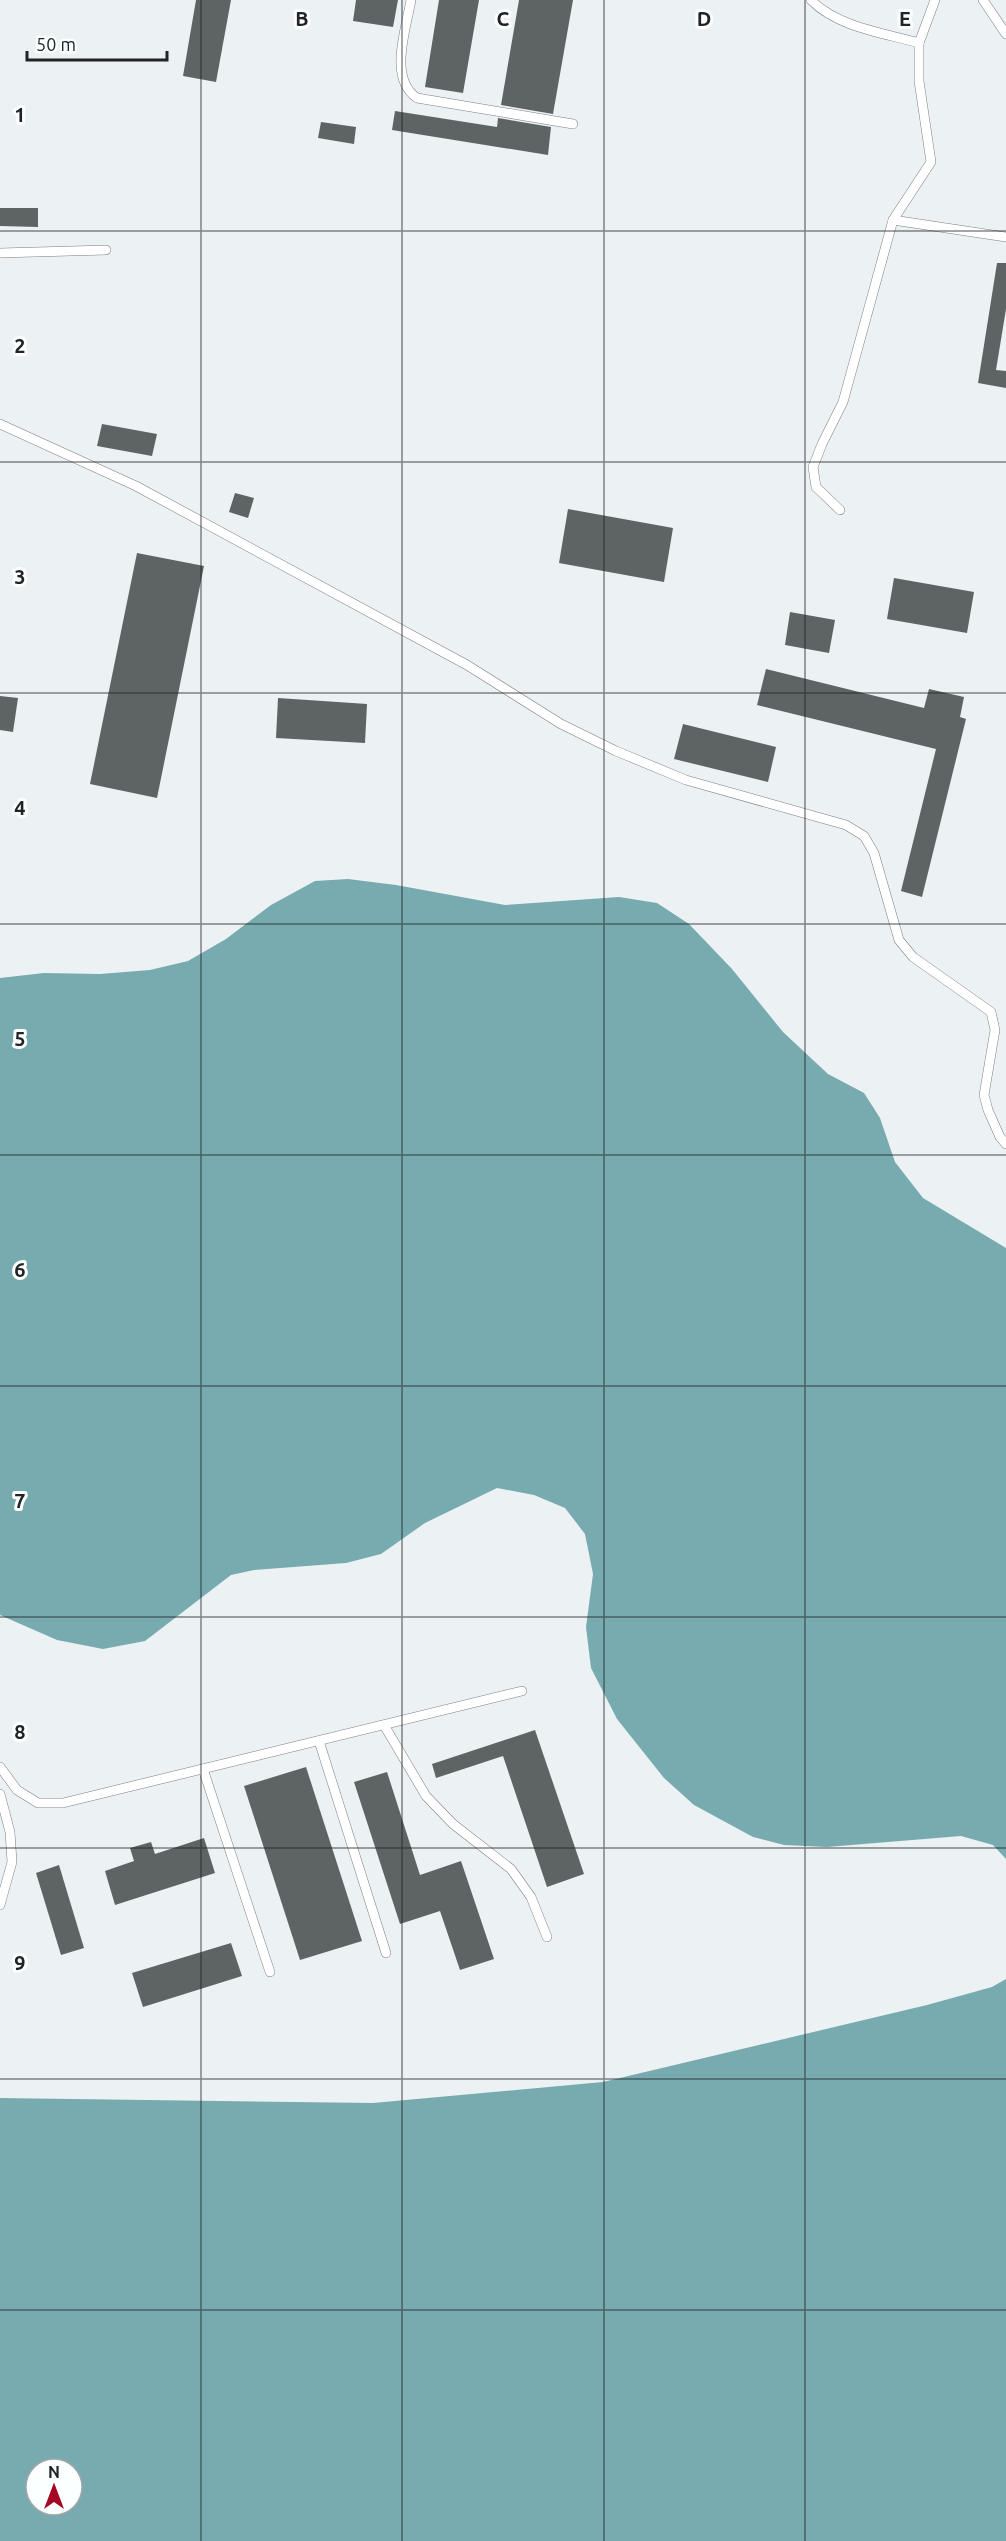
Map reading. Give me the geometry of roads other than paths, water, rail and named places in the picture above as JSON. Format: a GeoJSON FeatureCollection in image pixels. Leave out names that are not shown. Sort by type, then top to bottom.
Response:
{"type":"FeatureCollection","features":[{"type":"Feature","properties":{"kind":"lane"},"geometry":{"type":"LineString","coordinates":[[411,0],[401,60],[402,80],[407,91],[417,99],[573,124]]}},
{"type":"Feature","properties":{"kind":"lane"},"geometry":{"type":"LineString","coordinates":[[811,0],[822,11],[847,22],[919,44]]}},
{"type":"Feature","properties":{"kind":"lane"},"geometry":{"type":"LineString","coordinates":[[840,510],[816,487],[813,467],[843,402],[893,220],[931,162],[919,81],[919,44],[935,0]]}},
{"type":"Feature","properties":{"kind":"lane"},"geometry":{"type":"LineString","coordinates":[[983,0],[1006,34]]}},
{"type":"Feature","properties":{"kind":"lane"},"geometry":{"type":"LineString","coordinates":[[893,220],[1006,237]]}},
{"type":"Feature","properties":{"kind":"lane"},"geometry":{"type":"LineString","coordinates":[[0,253],[106,250]]}},
{"type":"Feature","properties":{"kind":"lane"},"geometry":{"type":"LineString","coordinates":[[0,424],[146,492],[467,665],[561,724],[616,751],[686,780],[846,825],[864,836],[874,853],[899,940],[913,957],[991,1012],[995,1030],[984,1095],[996,1128],[1006,1144]]}},
{"type":"Feature","properties":{"kind":"lane"},"geometry":{"type":"LineString","coordinates":[[0,1767],[17,1790],[38,1803],[63,1803],[522,1691]]}},
{"type":"Feature","properties":{"kind":"lane"},"geometry":{"type":"LineString","coordinates":[[384,1725],[426,1796],[453,1824],[511,1869],[531,1897],[547,1937]]}},
{"type":"Feature","properties":{"kind":"lane"},"geometry":{"type":"LineString","coordinates":[[319,1741],[386,1953]]}},
{"type":"Feature","properties":{"kind":"lane"},"geometry":{"type":"LineString","coordinates":[[203,1769],[270,1972]]}},
{"type":"Feature","properties":{"kind":"lane"},"geometry":{"type":"LineString","coordinates":[[0,1794],[10,1832],[12,1862],[0,1905]]}},
{"type":"Feature","properties":{"kind":"water"},"geometry":{"type":"Polygon","coordinates":[[[348,879],[396,885],[505,905],[619,897],[657,903],[689,924],[732,969],[783,1032],[828,1074],[864,1093],[880,1118],[895,1162],[923,1198],[1006,1248],[1006,1859],[993,1845],[961,1836],[827,1847],[784,1845],[753,1837],[694,1805],[664,1778],[617,1719],[591,1668],[586,1627],[593,1574],[585,1534],[565,1508],[534,1495],[497,1488],[425,1523],[381,1554],[346,1563],[254,1570],[231,1575],[145,1641],[103,1649],[57,1640],[0,1615],[0,978],[44,973],[100,974],[150,970],[188,961],[226,939],[271,905],[315,881],[348,879]]]}},
{"type":"Feature","properties":{"kind":"water"},"geometry":{"type":"Polygon","coordinates":[[[1006,1979],[1006,2541],[0,2541],[0,2098],[373,2103],[603,2082],[927,2005],[992,1987],[1006,1979]]]}}]}
